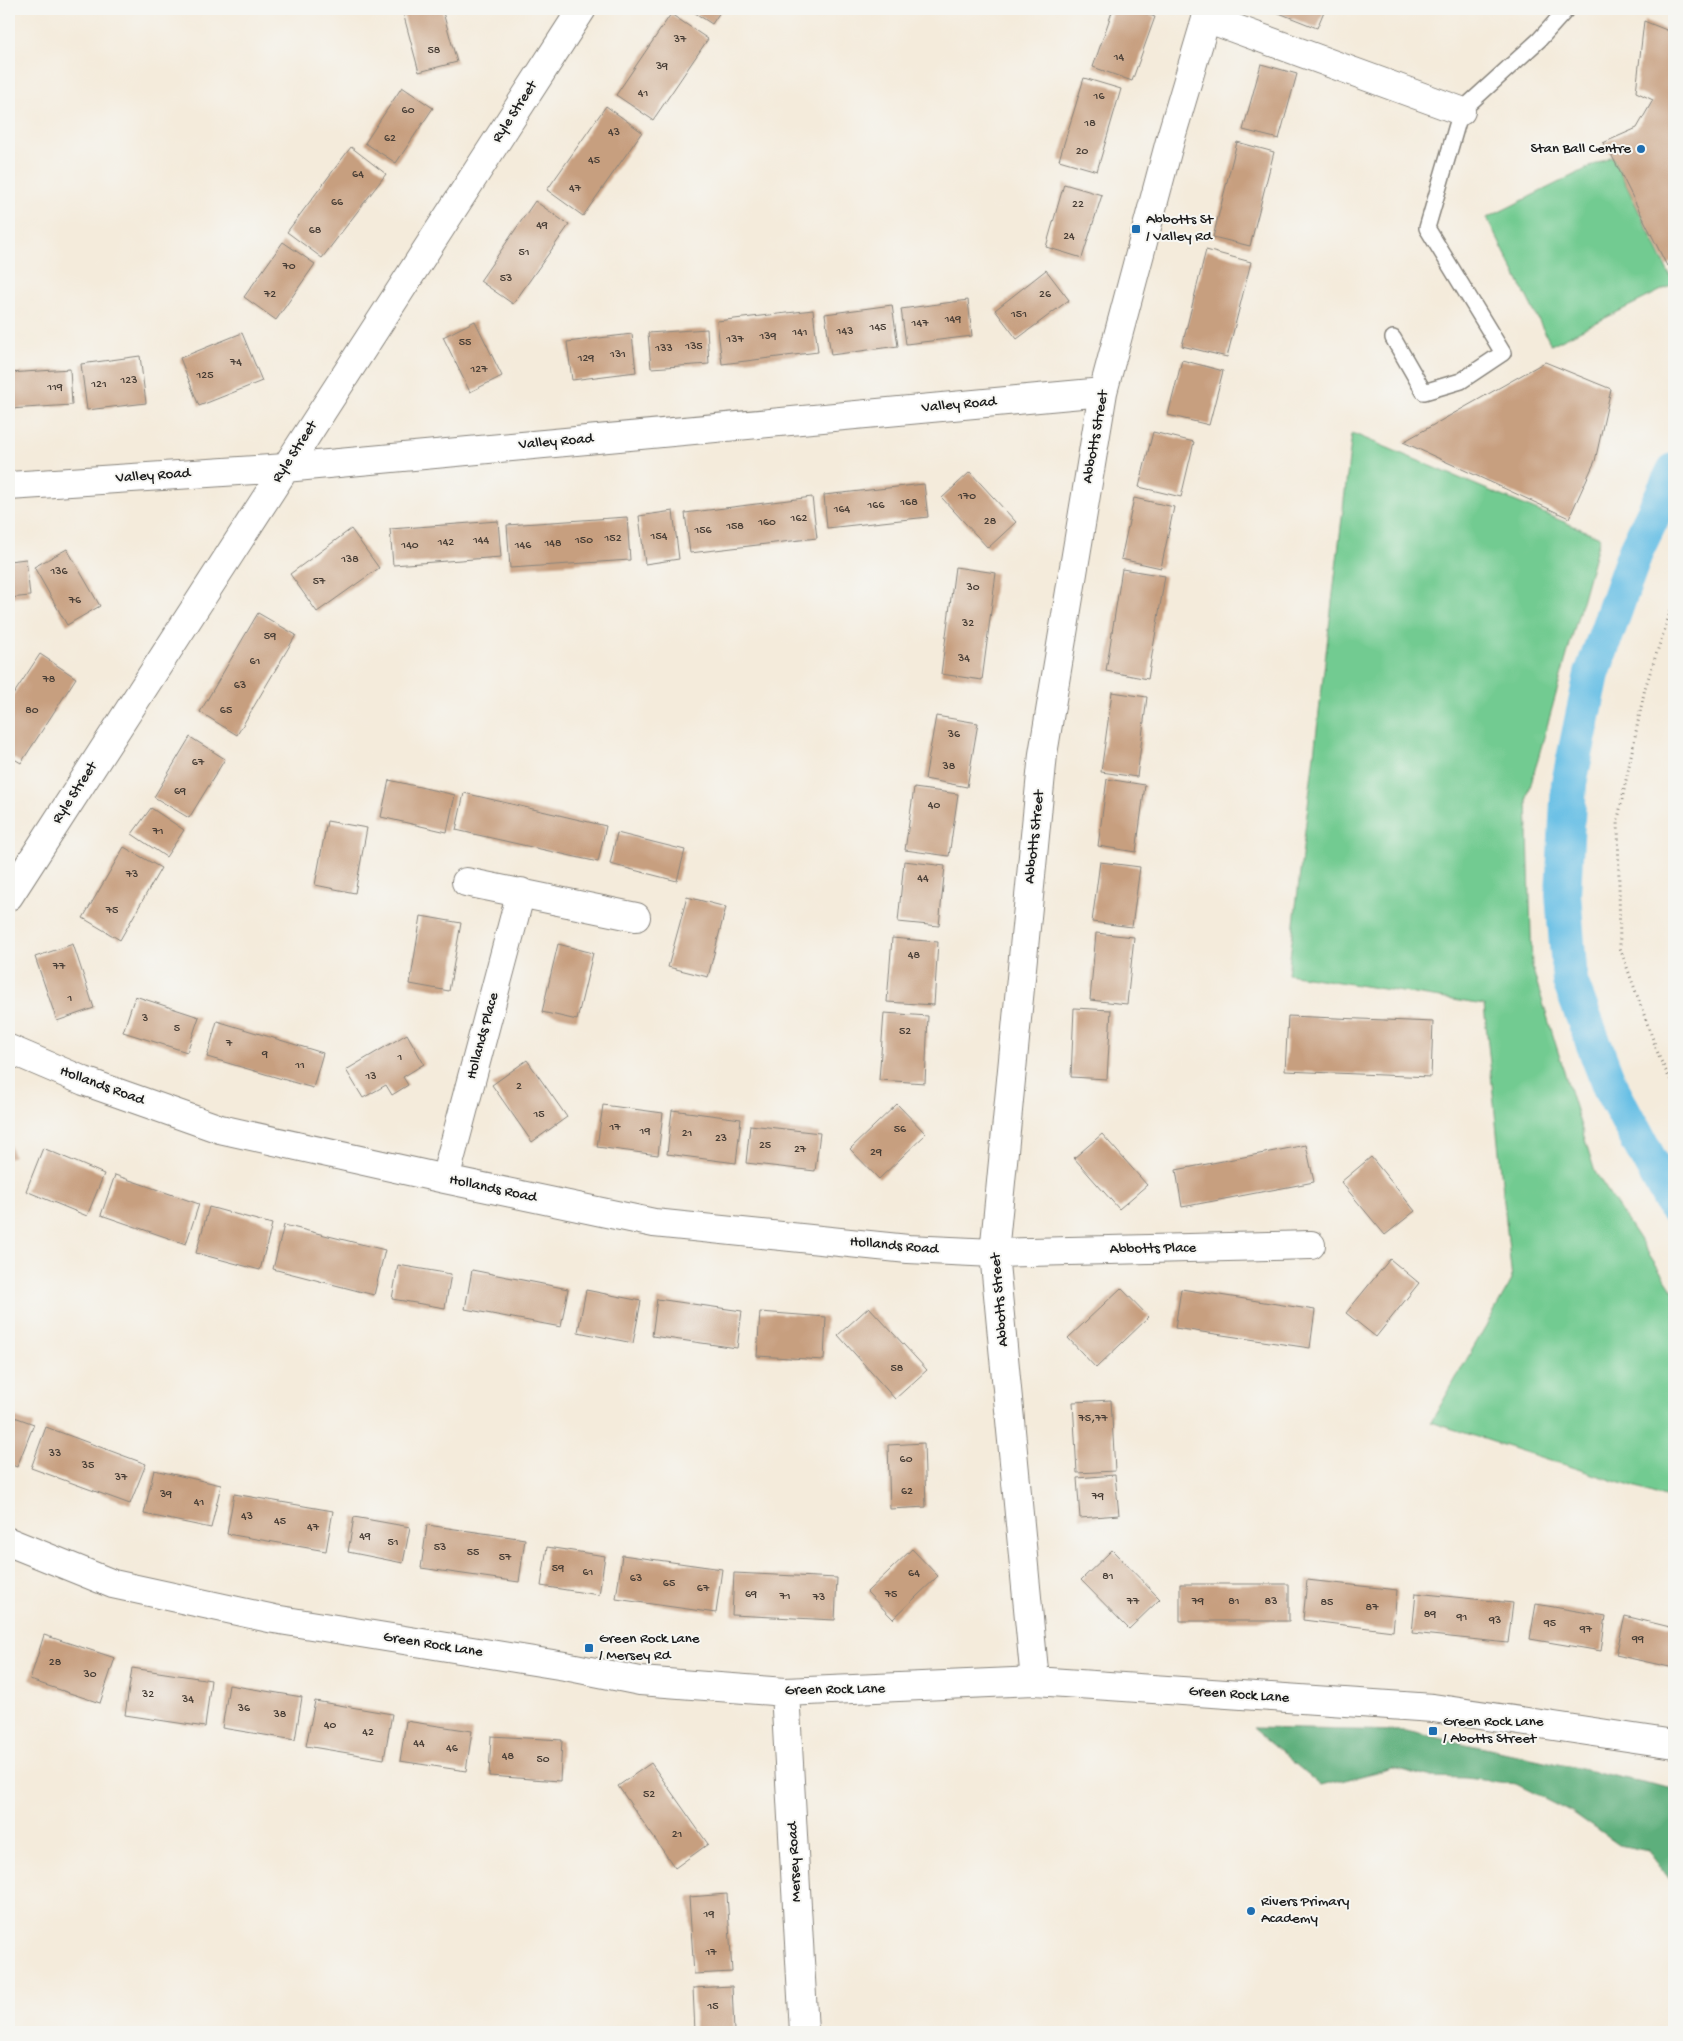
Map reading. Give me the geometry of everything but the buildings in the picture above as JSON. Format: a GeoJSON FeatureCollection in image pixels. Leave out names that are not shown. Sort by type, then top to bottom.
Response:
{"type":"FeatureCollection","features":[{"type":"Feature","properties":{"kind":"street","name":"Ryle Street"},"geometry":{"type":"LineString","coordinates":[[9,896],[580,9]]}},
{"type":"Feature","properties":{"kind":"street"},"geometry":{"type":"LineString","coordinates":[[1208,13],[1461,111]]}},
{"type":"Feature","properties":{"kind":"street","name":"Abbotts Street"},"geometry":{"type":"LineString","coordinates":[[1036,1681],[994,1253],[1043,754],[1103,392],[1171,137],[1208,13]]}},
{"type":"Feature","properties":{"kind":"street","name":"Valley Road"},"geometry":{"type":"LineString","coordinates":[[9,486],[285,468],[1103,392]]}},
{"type":"Feature","properties":{"kind":"street"},"geometry":{"type":"LineString","coordinates":[[466,882],[636,917]]}},
{"type":"Feature","properties":{"kind":"street","name":"Hollands Place"},"geometry":{"type":"LineString","coordinates":[[445,1180],[521,892]]}},
{"type":"Feature","properties":{"kind":"street","name":"Hollands Road"},"geometry":{"type":"LineString","coordinates":[[9,1049],[84,1081],[220,1128],[445,1180],[654,1223],[908,1249],[994,1253]]}},
{"type":"Feature","properties":{"kind":"street","name":"Abbotts Place"},"geometry":{"type":"LineString","coordinates":[[994,1253],[1311,1245]]}},
{"type":"Feature","properties":{"kind":"street","name":"Green Rock Lane"},"geometry":{"type":"LineString","coordinates":[[9,1542],[113,1584],[274,1619],[565,1666],[640,1681],[786,1692],[1036,1681],[1433,1708],[1674,1744]]}},
{"type":"Feature","properties":{"kind":"street","name":"Mersey Road"},"geometry":{"type":"LineString","coordinates":[[786,1692],[804,2032]]}},
{"type":"Feature","properties":{"kind":"lane"},"geometry":{"type":"LineString","coordinates":[[1393,338],[1424,392],[1461,381],[1503,353],[1427,228],[1461,111],[1539,40],[1567,9]]}},
{"type":"Feature","properties":{"kind":"path"},"geometry":{"type":"LineString","coordinates":[[1674,602],[1645,688],[1618,819],[1620,948],[1660,1060],[1674,1087]]}},
{"type":"Feature","properties":{"kind":"green space"},"geometry":{"type":"Polygon","coordinates":[[[1612,156],[1674,284],[1551,345],[1487,218],[1612,156]]]}},
{"type":"Feature","properties":{"kind":"green space"},"geometry":{"type":"Polygon","coordinates":[[[1352,433],[1600,537],[1527,798],[1532,967],[1595,1172],[1674,1292],[1674,1500],[1431,1422],[1512,1280],[1484,1005],[1288,974],[1352,433]]]}},
{"type":"Feature","properties":{"kind":"green space"},"geometry":{"type":"Polygon","coordinates":[[[1253,1728],[1406,1731],[1674,1789],[1674,1885],[1648,1851],[1619,1845],[1572,1812],[1516,1784],[1466,1778],[1428,1777],[1393,1768],[1321,1786],[1253,1728]]]}},
{"type":"Feature","properties":{"kind":"waterway"},"geometry":{"type":"LineString","coordinates":[[1674,471],[1636,550],[1592,674],[1569,783],[1563,894],[1570,981],[1610,1087],[1674,1206]]}},
{"type":"Feature","properties":{"kind":"place","name":"Stan Ball Centre"},"geometry":{"type":"Point","coordinates":[1641,149]}},
{"type":"Feature","properties":{"kind":"place","name":"Abbotts St / Valley Rd"},"geometry":{"type":"Point","coordinates":[1136,229]}},
{"type":"Feature","properties":{"kind":"place","name":"Green Rock Lane / Mersey Rd"},"geometry":{"type":"Point","coordinates":[589,1648]}},
{"type":"Feature","properties":{"kind":"place","name":"Green Rock Lane / Abotts Street"},"geometry":{"type":"Point","coordinates":[1433,1731]}},
{"type":"Feature","properties":{"kind":"place","name":"Rivers Primary Academy"},"geometry":{"type":"Point","coordinates":[1251,1911]}}]}
